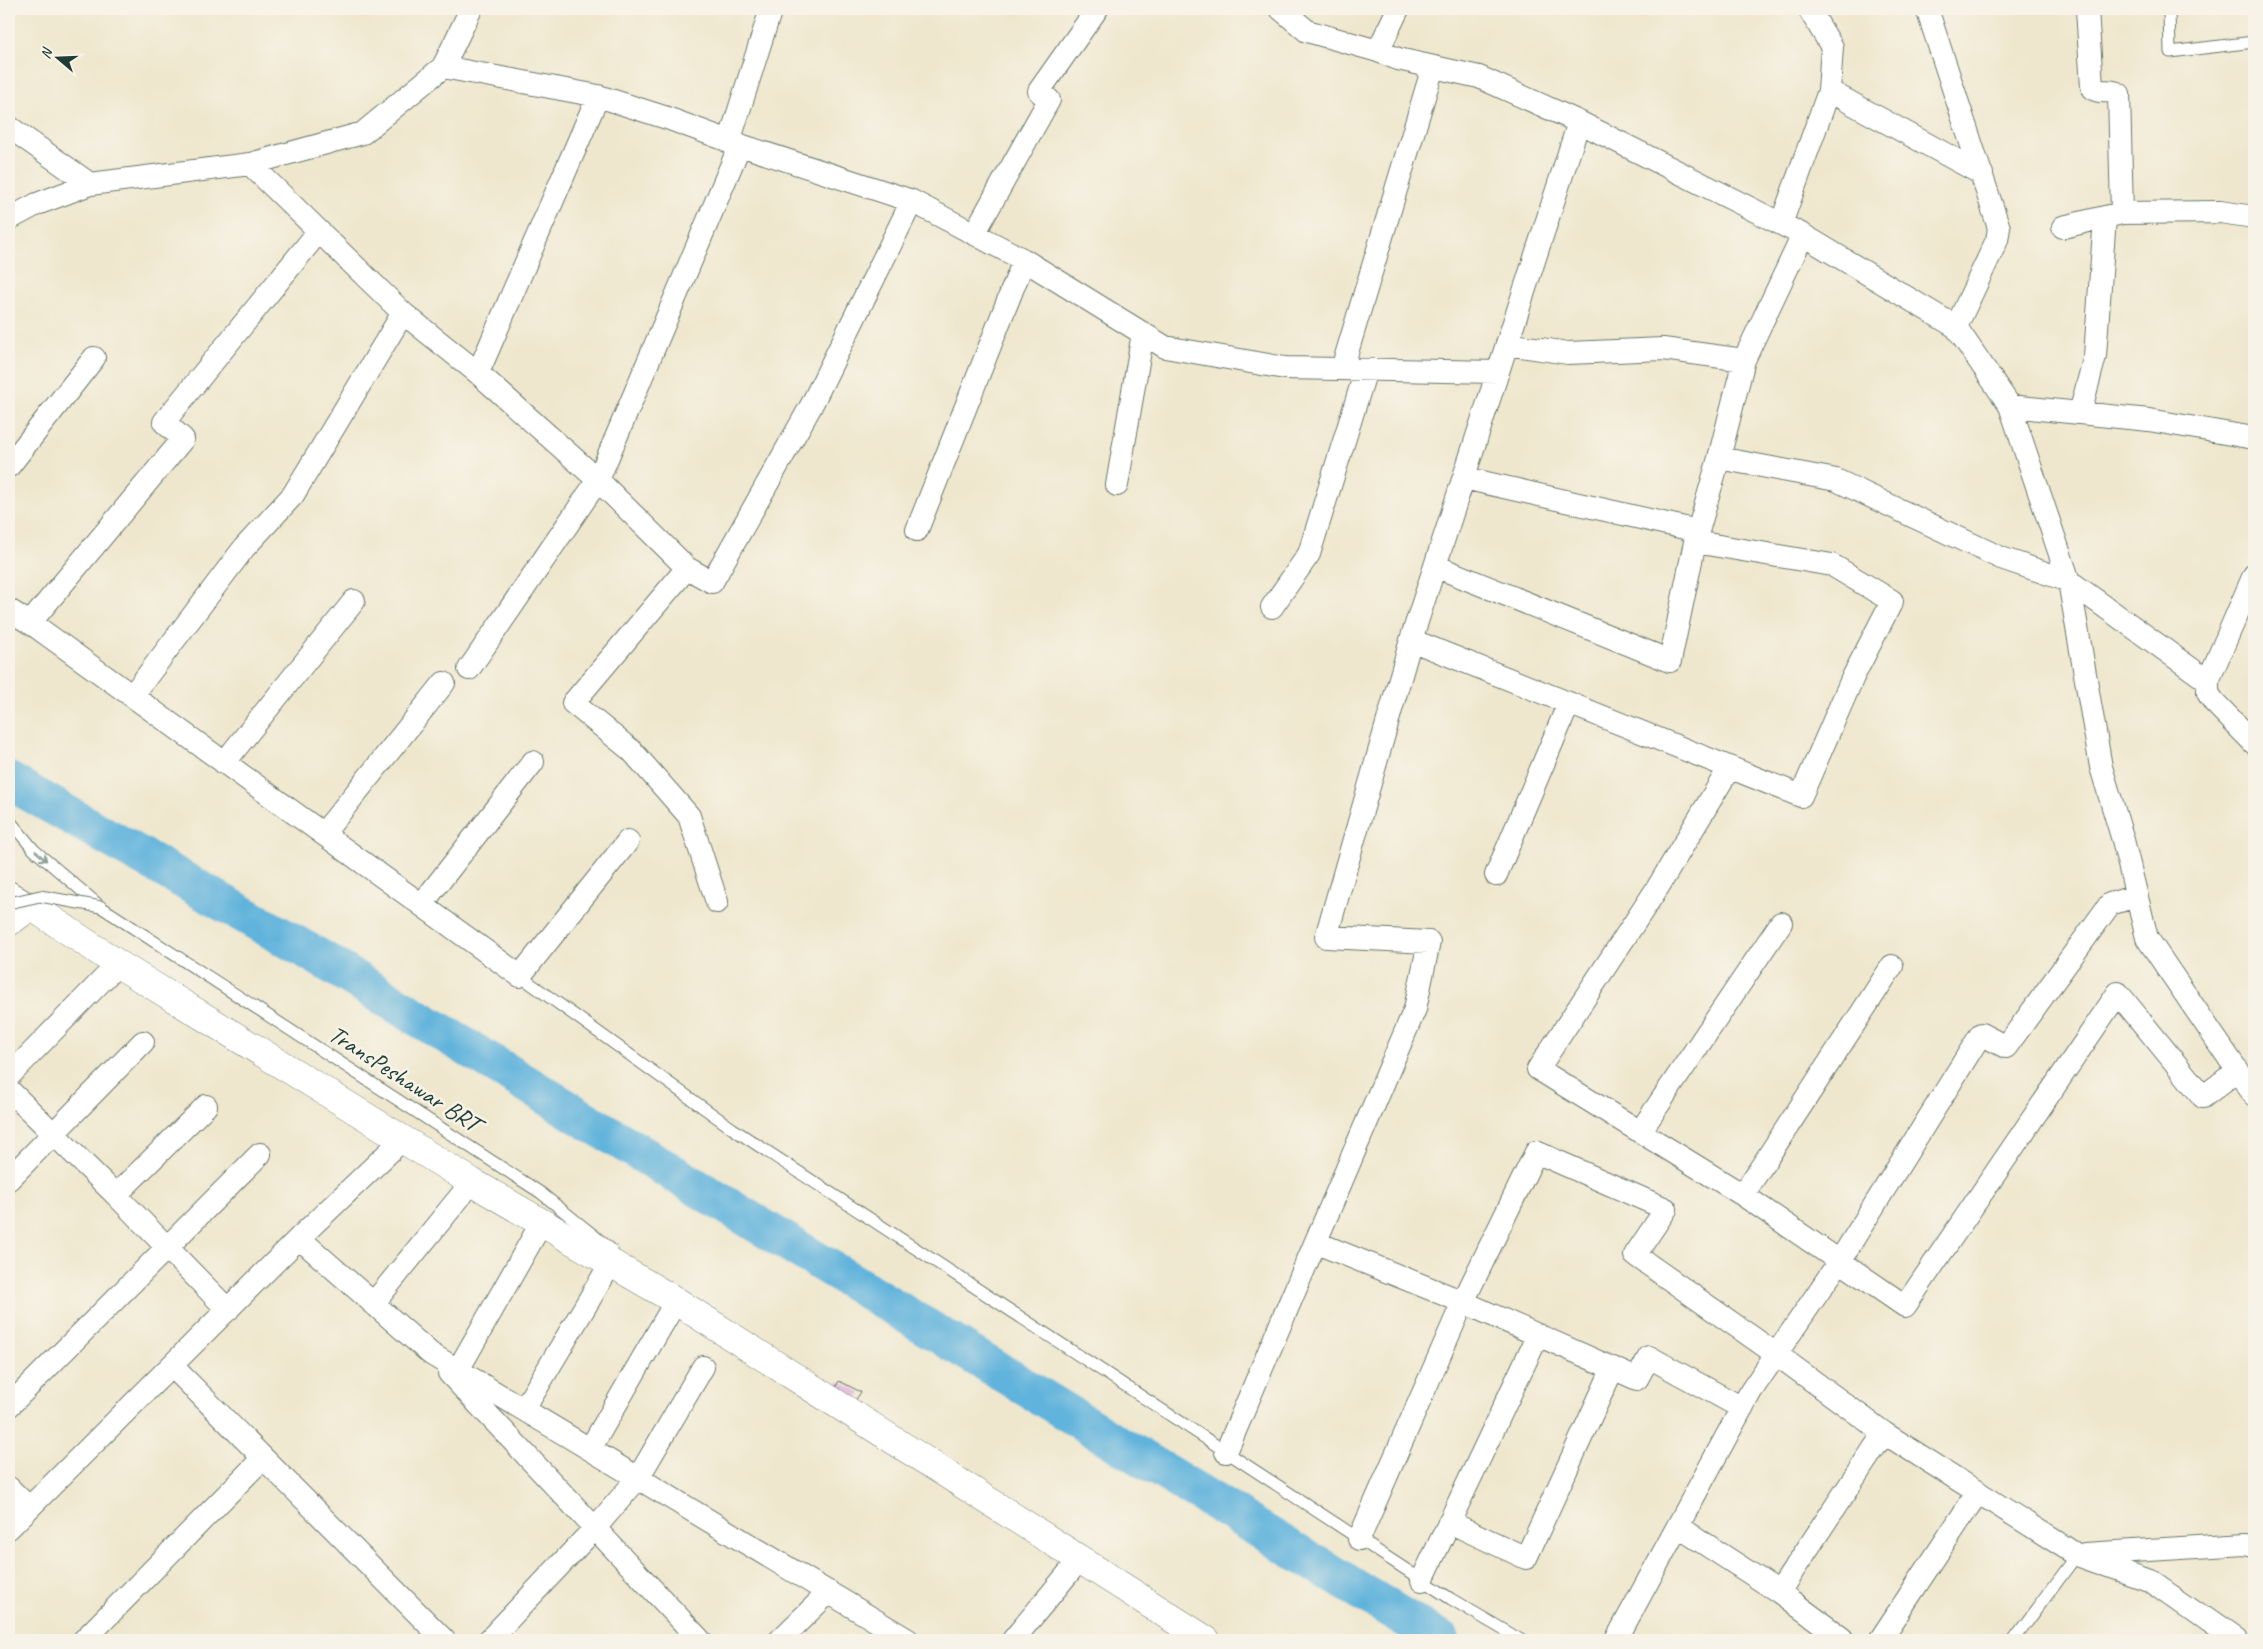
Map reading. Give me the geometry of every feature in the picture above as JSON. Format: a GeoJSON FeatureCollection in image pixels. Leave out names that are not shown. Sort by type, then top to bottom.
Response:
{"type":"FeatureCollection","features":[{"type":"Feature","properties":{"kind":"street"},"geometry":{"type":"LineString","coordinates":[[9,219],[37,204],[90,184],[250,164],[363,134],[443,67],[470,9]]}},
{"type":"Feature","properties":{"kind":"street"},"geometry":{"type":"LineString","coordinates":[[469,669],[598,480],[734,144],[771,9]]}},
{"type":"Feature","properties":{"kind":"street"},"geometry":{"type":"LineString","coordinates":[[974,234],[1049,100],[1038,91],[1097,9]]}},
{"type":"Feature","properties":{"kind":"street"},"geometry":{"type":"LineString","coordinates":[[1281,9],[1307,31],[1378,51],[1398,59],[1479,78],[1579,122],[1803,235],[1956,327],[2010,406],[2069,582],[2101,767],[2123,840],[2147,938],[2254,1095]]}},
{"type":"Feature","properties":{"kind":"street"},"geometry":{"type":"LineString","coordinates":[[1378,51],[1398,9]]}},
{"type":"Feature","properties":{"kind":"street"},"geometry":{"type":"LineString","coordinates":[[1781,224],[1829,91],[1832,48],[1809,9]]}},
{"type":"Feature","properties":{"kind":"street"},"geometry":{"type":"LineString","coordinates":[[1928,9],[1999,228],[1997,240],[1956,327]]}},
{"type":"Feature","properties":{"kind":"street"},"geometry":{"type":"LineString","coordinates":[[2080,413],[2095,356],[2113,215],[2119,94],[2113,91],[2097,91],[2092,87],[2087,9]]}},
{"type":"Feature","properties":{"kind":"street"},"geometry":{"type":"LineString","coordinates":[[443,67],[598,96],[667,118],[734,144],[912,201],[1024,260],[1165,347],[1285,368],[1498,372]]}},
{"type":"Feature","properties":{"kind":"street"},"geometry":{"type":"LineString","coordinates":[[1342,369],[1433,67]]}},
{"type":"Feature","properties":{"kind":"street"},"geometry":{"type":"LineString","coordinates":[[1829,91],[1982,174]]}},
{"type":"Feature","properties":{"kind":"street"},"geometry":{"type":"LineString","coordinates":[[478,373],[598,96]]}},
{"type":"Feature","properties":{"kind":"street"},"geometry":{"type":"LineString","coordinates":[[1226,1452],[1317,1243],[1415,1009],[1429,942],[1326,937],[1411,640],[1579,122]]}},
{"type":"Feature","properties":{"kind":"street"},"geometry":{"type":"LineString","coordinates":[[9,126],[90,184]]}},
{"type":"Feature","properties":{"kind":"street"},"geometry":{"type":"LineString","coordinates":[[250,164],[403,312],[478,373],[598,480],[687,568],[712,582],[811,406],[912,201]]}},
{"type":"Feature","properties":{"kind":"street"},"geometry":{"type":"LineString","coordinates":[[2064,227],[2113,215],[2220,212],[2254,217]]}},
{"type":"Feature","properties":{"kind":"street"},"geometry":{"type":"LineString","coordinates":[[30,623],[183,439],[164,422],[319,231]]}},
{"type":"Feature","properties":{"kind":"street"},"geometry":{"type":"LineString","coordinates":[[1435,566],[1670,661],[1696,536],[1719,458],[1744,360],[1803,235]]}},
{"type":"Feature","properties":{"kind":"street"},"geometry":{"type":"LineString","coordinates":[[918,530],[1024,260]]}},
{"type":"Feature","properties":{"kind":"street"},"geometry":{"type":"LineString","coordinates":[[132,696],[244,548],[293,495],[403,312]]}},
{"type":"Feature","properties":{"kind":"street"},"geometry":{"type":"LineString","coordinates":[[1117,485],[1143,333]]}},
{"type":"Feature","properties":{"kind":"street"},"geometry":{"type":"LineString","coordinates":[[1507,344],[1568,353],[1663,349],[1744,360]]}},
{"type":"Feature","properties":{"kind":"street"},"geometry":{"type":"LineString","coordinates":[[9,466],[94,358]]}},
{"type":"Feature","properties":{"kind":"street"},"geometry":{"type":"LineString","coordinates":[[1272,607],[1309,554],[1366,370]]}},
{"type":"Feature","properties":{"kind":"street"},"geometry":{"type":"LineString","coordinates":[[2010,406],[2149,420],[2254,438]]}},
{"type":"Feature","properties":{"kind":"street"},"geometry":{"type":"LineString","coordinates":[[1719,458],[1836,480],[2001,558],[2069,582],[2208,682]]}},
{"type":"Feature","properties":{"kind":"street"},"geometry":{"type":"LineString","coordinates":[[1411,640],[1802,796],[1853,677],[1892,601],[1832,565],[1696,536],[1464,478]]}},
{"type":"Feature","properties":{"kind":"street"},"geometry":{"type":"LineString","coordinates":[[687,568],[573,702],[632,751],[689,816],[717,902]]}},
{"type":"Feature","properties":{"kind":"street"},"geometry":{"type":"LineString","coordinates":[[2254,575],[2208,682],[2208,693],[2214,702],[2254,743]]}},
{"type":"Feature","properties":{"kind":"street"},"geometry":{"type":"LineString","coordinates":[[224,763],[354,601]]}},
{"type":"Feature","properties":{"kind":"street"},"geometry":{"type":"LineString","coordinates":[[9,610],[132,696],[520,976],[628,840]]}},
{"type":"Feature","properties":{"kind":"street"},"geometry":{"type":"LineString","coordinates":[[322,834],[444,683]]}},
{"type":"Feature","properties":{"kind":"street"},"geometry":{"type":"LineString","coordinates":[[1496,875],[1569,702]]}},
{"type":"Feature","properties":{"kind":"street"},"geometry":{"type":"LineString","coordinates":[[422,904],[533,762]]}},
{"type":"Feature","properties":{"kind":"street"},"geometry":{"type":"LineString","coordinates":[[1730,767],[1658,887],[1538,1069],[1742,1195],[1905,1306],[2118,992],[2203,1097],[2238,1070]]}},
{"type":"Feature","properties":{"kind":"street"},"geometry":{"type":"LineString","coordinates":[[1616,1640],[1742,1408],[1776,1354],[1839,1262],[1981,1034],[2006,1047],[2110,904],[2136,896]]}},
{"type":"Feature","properties":{"kind":"street"},"geometry":{"type":"LineString","coordinates":[[9,922],[16,900],[472,1182],[676,1301],[1206,1640]]}},
{"type":"Feature","properties":{"kind":"street"},"geometry":{"type":"LineString","coordinates":[[1640,1132],[1781,923]]}},
{"type":"Feature","properties":{"kind":"street"},"geometry":{"type":"LineString","coordinates":[[9,1076],[118,964]]}},
{"type":"Feature","properties":{"kind":"street"},"geometry":{"type":"LineString","coordinates":[[1742,1195],[1892,966]]}},
{"type":"Feature","properties":{"kind":"street"},"geometry":{"type":"LineString","coordinates":[[9,1179],[143,1042]]}},
{"type":"Feature","properties":{"kind":"street"},"geometry":{"type":"LineString","coordinates":[[9,1090],[116,1195],[228,1310]]}},
{"type":"Feature","properties":{"kind":"street"},"geometry":{"type":"LineString","coordinates":[[116,1195],[206,1106]]}},
{"type":"Feature","properties":{"kind":"street"},"geometry":{"type":"LineString","coordinates":[[9,1528],[299,1238],[403,1140]]}},
{"type":"Feature","properties":{"kind":"street"},"geometry":{"type":"LineString","coordinates":[[1359,1539],[1463,1302],[1536,1152],[1666,1209],[1635,1255],[1884,1433],[2076,1555],[2150,1581],[2234,1640]]}},
{"type":"Feature","properties":{"kind":"street"},"geometry":{"type":"LineString","coordinates":[[9,1406],[260,1154]]}},
{"type":"Feature","properties":{"kind":"street"},"geometry":{"type":"LineString","coordinates":[[373,1304],[472,1182]]}},
{"type":"Feature","properties":{"kind":"street"},"geometry":{"type":"LineString","coordinates":[[458,1370],[542,1222]]}},
{"type":"Feature","properties":{"kind":"street"},"geometry":{"type":"LineString","coordinates":[[299,1238],[431,1354],[700,1640]]}},
{"type":"Feature","properties":{"kind":"street"},"geometry":{"type":"LineString","coordinates":[[1317,1243],[1463,1302],[1637,1379],[1649,1357],[1742,1408]]}},
{"type":"Feature","properties":{"kind":"street"},"geometry":{"type":"LineString","coordinates":[[524,1409],[611,1263]]}},
{"type":"Feature","properties":{"kind":"street"},"geometry":{"type":"LineString","coordinates":[[590,1449],[676,1301]]}},
{"type":"Feature","properties":{"kind":"street"},"geometry":{"type":"LineString","coordinates":[[1422,1580],[1538,1335]]}},
{"type":"Feature","properties":{"kind":"street"},"geometry":{"type":"LineString","coordinates":[[431,1354],[908,1640]]}},
{"type":"Feature","properties":{"kind":"street"},"geometry":{"type":"LineString","coordinates":[[172,1366],[444,1640]]}},
{"type":"Feature","properties":{"kind":"street"},"geometry":{"type":"LineString","coordinates":[[489,1640],[595,1528],[638,1478],[703,1367]]}},
{"type":"Feature","properties":{"kind":"street"},"geometry":{"type":"LineString","coordinates":[[1449,1522],[1526,1558],[1613,1368]]}},
{"type":"Feature","properties":{"kind":"street"},"geometry":{"type":"LineString","coordinates":[[1779,1592],[1884,1433]]}},
{"type":"Feature","properties":{"kind":"street"},"geometry":{"type":"LineString","coordinates":[[84,1640],[263,1458]]}},
{"type":"Feature","properties":{"kind":"street"},"geometry":{"type":"LineString","coordinates":[[9,1488],[29,1508]]}},
{"type":"Feature","properties":{"kind":"street"},"geometry":{"type":"LineString","coordinates":[[1880,1640],[1978,1492]]}},
{"type":"Feature","properties":{"kind":"street"},"geometry":{"type":"LineString","coordinates":[[1678,1527],[1779,1592],[1844,1640]]}},
{"type":"Feature","properties":{"kind":"street"},"geometry":{"type":"LineString","coordinates":[[2076,1555],[2246,1544],[2254,1546]]}},
{"type":"Feature","properties":{"kind":"street"},"geometry":{"type":"LineString","coordinates":[[1013,1640],[1080,1559]]}},
{"type":"Feature","properties":{"kind":"street"},"geometry":{"type":"LineString","coordinates":[[780,1640],[829,1592]]}},
{"type":"Feature","properties":{"kind":"lane"},"geometry":{"type":"LineString","coordinates":[[2169,9],[2170,52],[2254,42]]}},
{"type":"Feature","properties":{"kind":"lane","name":"TransPeshawar BRT"},"geometry":{"type":"LineString","coordinates":[[9,820],[34,850],[101,907],[540,1193],[676,1301]]}},
{"type":"Feature","properties":{"kind":"lane","name":"TransPeshawar BRT"},"geometry":{"type":"LineString","coordinates":[[16,900],[40,896],[101,907]]}},
{"type":"Feature","properties":{"kind":"lane"},"geometry":{"type":"LineString","coordinates":[[520,976],[733,1128],[1422,1580],[1521,1640]]}},
{"type":"Feature","properties":{"kind":"lane"},"geometry":{"type":"LineString","coordinates":[[2014,1640],[2076,1555]]}},
{"type":"Feature","properties":{"kind":"building"},"geometry":{"type":"Polygon","coordinates":[[[839,1381],[861,1392],[855,1401],[834,1390],[839,1381]]]}},
{"type":"Feature","properties":{"kind":"waterway"},"geometry":{"type":"LineString","coordinates":[[9,781],[315,955],[1441,1640]]}}]}
